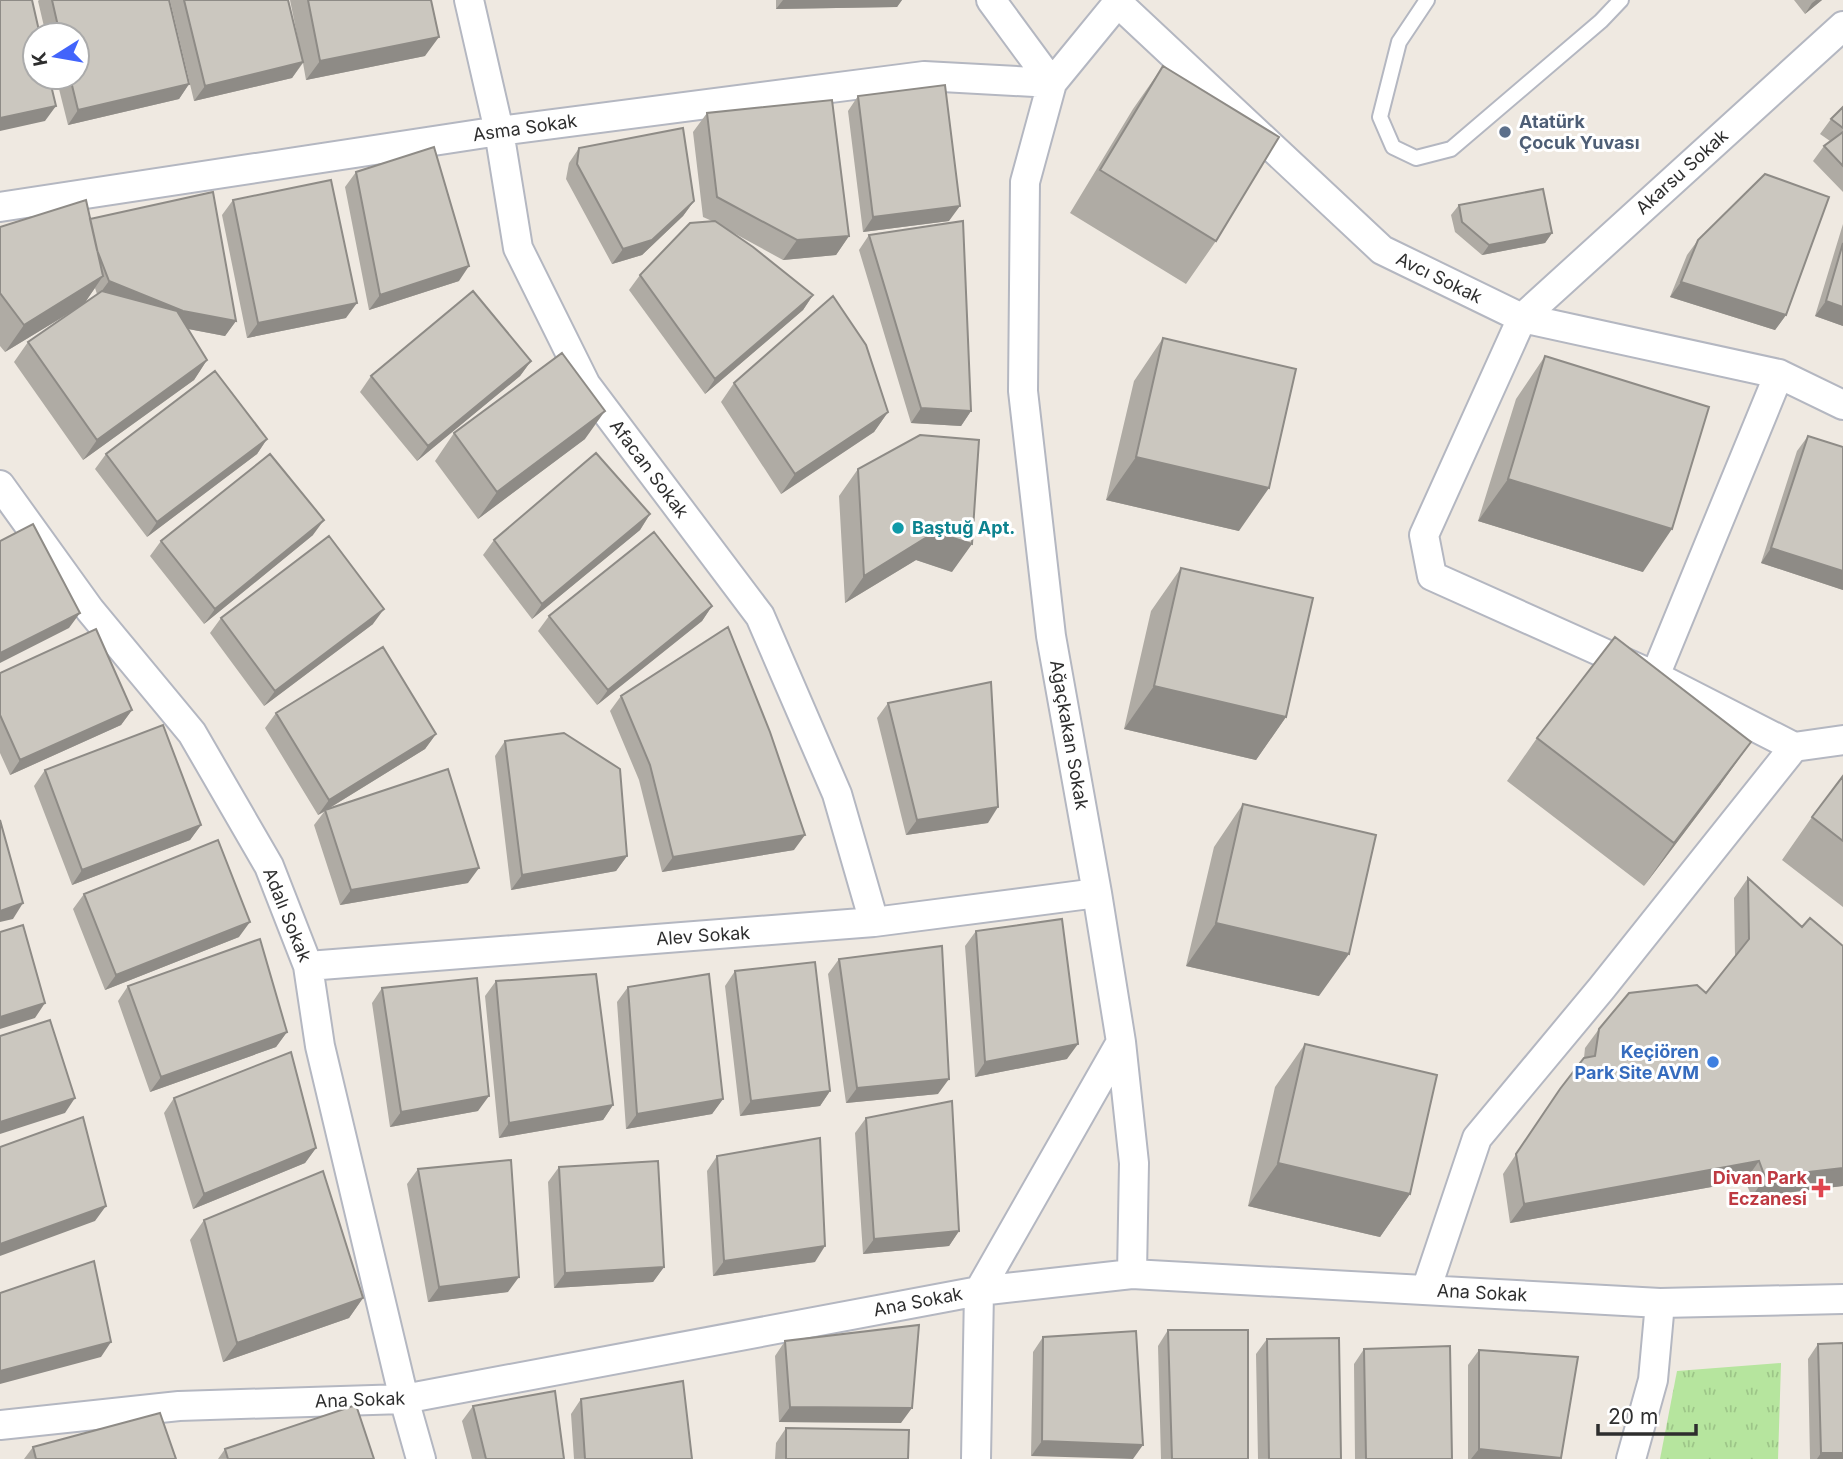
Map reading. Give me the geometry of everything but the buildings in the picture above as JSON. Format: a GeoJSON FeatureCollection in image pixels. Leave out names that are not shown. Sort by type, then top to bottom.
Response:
{"type":"FeatureCollection","features":[{"type":"Feature","properties":{"kind":"street","name":"Afacan Sokak"},"geometry":{"type":"LineString","coordinates":[[469,0],[499,131],[517,248],[586,385],[760,616],[837,794],[874,922]]}},
{"type":"Feature","properties":{"kind":"street"},"geometry":{"type":"LineString","coordinates":[[991,0],[1052,83]]}},
{"type":"Feature","properties":{"kind":"street","name":"Ağaçkakan Sokak"},"geometry":{"type":"LineString","coordinates":[[1119,1],[1052,83],[1025,182],[1023,391],[1051,636],[1121,1042],[1134,1163],[1132,1274]]}},
{"type":"Feature","properties":{"kind":"street","name":"Avcı Sokak"},"geometry":{"type":"LineString","coordinates":[[1119,1],[1382,250],[1522,318],[1779,374],[1843,405]]}},
{"type":"Feature","properties":{"kind":"street","name":"Akarsu Sokak"},"geometry":{"type":"LineString","coordinates":[[1522,318],[1843,26]]}},
{"type":"Feature","properties":{"kind":"street","name":"Asma Sokak"},"geometry":{"type":"LineString","coordinates":[[0,207],[499,131],[924,76],[1052,83]]}},
{"type":"Feature","properties":{"kind":"street"},"geometry":{"type":"LineString","coordinates":[[1522,318],[1424,535],[1432,576],[1655,676],[1794,747],[1843,740]]}},
{"type":"Feature","properties":{"kind":"street"},"geometry":{"type":"LineString","coordinates":[[1655,676],[1779,374]]}},
{"type":"Feature","properties":{"kind":"street","name":"Adalı Sokak"},"geometry":{"type":"LineString","coordinates":[[0,485],[90,610],[192,733],[269,866],[308,966],[320,1046],[404,1399],[421,1459]]}},
{"type":"Feature","properties":{"kind":"street"},"geometry":{"type":"LineString","coordinates":[[1426,1290],[1477,1138],[1601,989],[1794,747]]}},
{"type":"Feature","properties":{"kind":"street","name":"Alev Sokak"},"geometry":{"type":"LineString","coordinates":[[308,966],[874,922],[1097,893]]}},
{"type":"Feature","properties":{"kind":"street"},"geometry":{"type":"LineString","coordinates":[[975,1459],[979,1291],[1121,1042]]}},
{"type":"Feature","properties":{"kind":"street","name":"Ana Sokak"},"geometry":{"type":"LineString","coordinates":[[0,1425],[179,1406],[404,1399],[979,1291],[1132,1274],[1660,1303],[1843,1299]]}},
{"type":"Feature","properties":{"kind":"street"},"geometry":{"type":"LineString","coordinates":[[1631,1459],[1653,1380],[1660,1303]]}},
{"type":"Feature","properties":{"kind":"lane"},"geometry":{"type":"LineString","coordinates":[[1427,0],[1399,41],[1380,117],[1393,147],[1416,158],[1451,149],[1601,22],[1621,0]]}},
{"type":"Feature","properties":{"kind":"green space"},"geometry":{"type":"Polygon","coordinates":[[[1781,1363],[1778,1459],[1660,1459],[1677,1371],[1781,1363]]]}},
{"type":"Feature","properties":{"kind":"place","name":"Atatürk Çocuk Yuvası"},"geometry":{"type":"Point","coordinates":[1505,132]}},
{"type":"Feature","properties":{"kind":"place","name":"Baştuğ Apt."},"geometry":{"type":"Point","coordinates":[898,528]}},
{"type":"Feature","properties":{"kind":"place","name":"Keçiören Park Site AVM"},"geometry":{"type":"Point","coordinates":[1713,1062]}},
{"type":"Feature","properties":{"kind":"place","name":"Divan Park Eczanesi"},"geometry":{"type":"Point","coordinates":[1821,1188]}}]}
